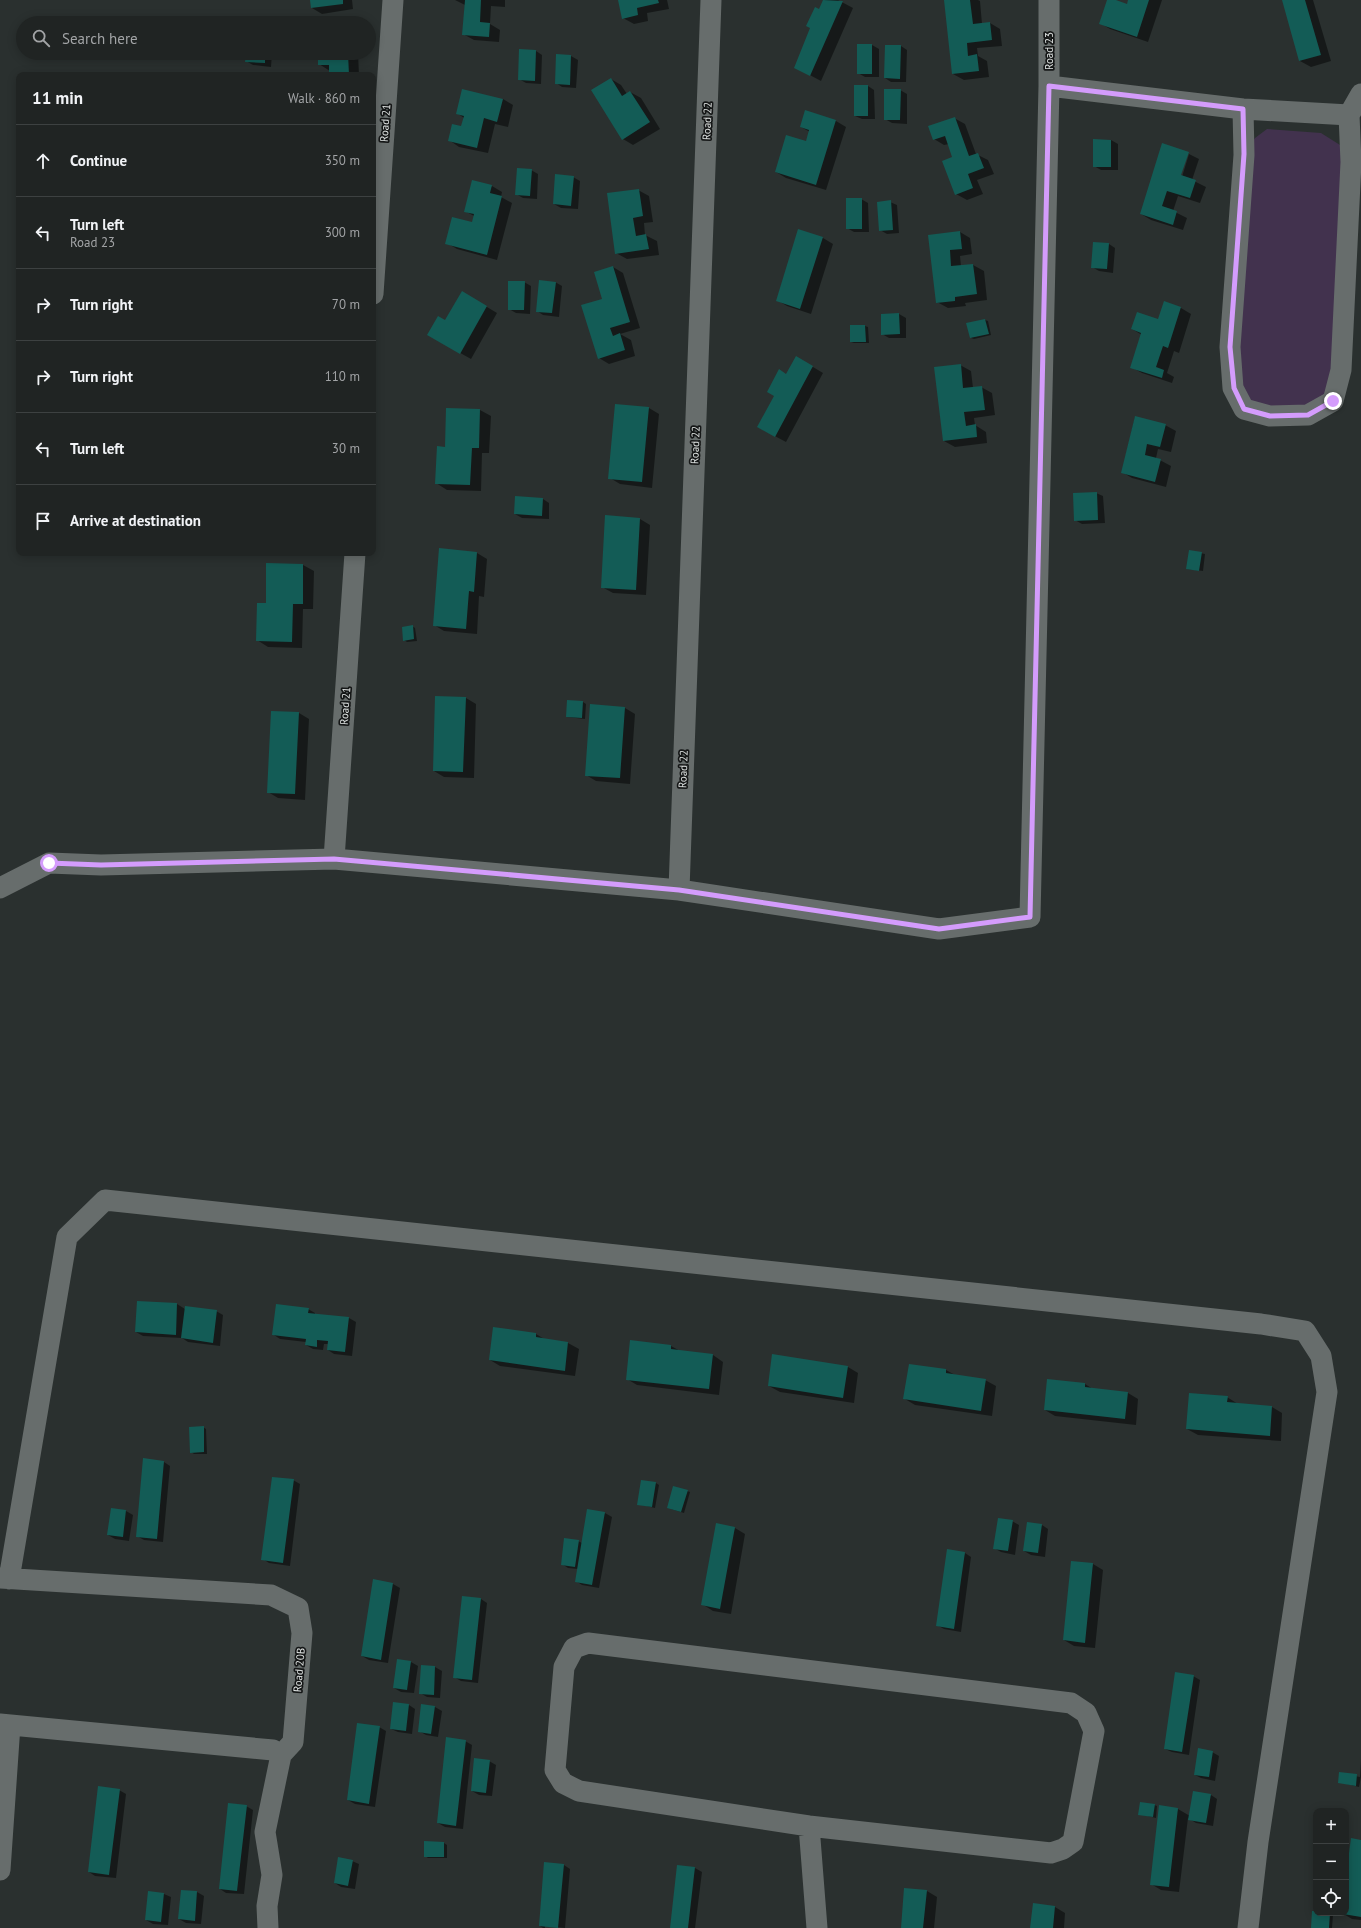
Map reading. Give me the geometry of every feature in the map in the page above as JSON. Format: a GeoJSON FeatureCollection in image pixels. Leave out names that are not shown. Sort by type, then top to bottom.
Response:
{"type":"FeatureCollection","features":[{"type":"Feature","properties":{"kind":"street","name":"Road 21"},"geometry":{"type":"LineString","coordinates":[[376,250],[393,0]]}},
{"type":"Feature","properties":{"kind":"street","name":"Road 22"},"geometry":{"type":"LineString","coordinates":[[679,890],[711,0]]}},
{"type":"Feature","properties":{"kind":"street","name":"Road 23"},"geometry":{"type":"LineString","coordinates":[[679,890],[939,929],[1030,917],[1049,86],[1048,0]]}},
{"type":"Feature","properties":{"kind":"street"},"geometry":{"type":"LineString","coordinates":[[1049,86],[1243,109],[1349,115]]}},
{"type":"Feature","properties":{"kind":"street"},"geometry":{"type":"LineString","coordinates":[[1243,109],[1244,154],[1230,347],[1234,388],[1244,409],[1270,416],[1308,415],[1333,401],[1341,370],[1351,162],[1349,115],[1361,94]]}},
{"type":"Feature","properties":{"kind":"street","name":"Road 21"},"geometry":{"type":"LineString","coordinates":[[334,859],[355,556]]}},
{"type":"Feature","properties":{"kind":"street"},"geometry":{"type":"LineString","coordinates":[[0,888],[49,863],[108,865],[334,859],[679,890]]}},
{"type":"Feature","properties":{"kind":"street"},"geometry":{"type":"LineString","coordinates":[[5,1579],[67,1237],[105,1200],[1261,1324],[1306,1332],[1321,1356],[1327,1392],[1258,1842],[1248,1928]]}},
{"type":"Feature","properties":{"kind":"street","name":"Road 20B"},"geometry":{"type":"LineString","coordinates":[[5,1579],[270,1595],[298,1608],[302,1633],[293,1742],[281,1755]]}},
{"type":"Feature","properties":{"kind":"street"},"geometry":{"type":"LineString","coordinates":[[588,1643],[1071,1703],[1086,1713],[1094,1731],[1073,1842],[1062,1849],[1051,1853],[809,1826],[580,1791],[563,1783],[555,1770],[564,1667],[574,1648],[588,1643]]}},
{"type":"Feature","properties":{"kind":"street"},"geometry":{"type":"LineString","coordinates":[[0,1870],[5,1725],[273,1750],[281,1755],[265,1832],[272,1875],[267,1906],[268,1928]]}},
{"type":"Feature","properties":{"kind":"street"},"geometry":{"type":"LineString","coordinates":[[809,1826],[817,1928]]}},
{"type":"Feature","properties":{"kind":"shaded area"},"geometry":{"type":"Polygon","coordinates":[[[1267,129],[1321,133],[1340,145],[1351,162],[1333,401],[1308,415],[1244,409],[1230,347],[1244,155],[1255,138],[1267,129]]]}},
{"type":"Feature","properties":{"kind":"building"},"geometry":{"type":"Polygon","coordinates":[[[310,0],[343,0],[343,4],[311,8],[310,0]]]}},
{"type":"Feature","properties":{"kind":"building"},"geometry":{"type":"Polygon","coordinates":[[[465,0],[481,0],[480,22],[490,23],[489,37],[462,35],[465,0]]]}},
{"type":"Feature","properties":{"kind":"building"},"geometry":{"type":"Polygon","coordinates":[[[618,0],[658,0],[659,3],[637,8],[638,15],[622,19],[618,0]]]}},
{"type":"Feature","properties":{"kind":"building"},"geometry":{"type":"Polygon","coordinates":[[[823,0],[843,1],[810,76],[794,68],[810,28],[806,26],[815,7],[819,9],[823,0]]]}},
{"type":"Feature","properties":{"kind":"building"},"geometry":{"type":"Polygon","coordinates":[[[944,0],[970,0],[973,24],[990,22],[992,40],[967,43],[968,56],[977,54],[979,71],[952,74],[944,0]]]}},
{"type":"Feature","properties":{"kind":"building"},"geometry":{"type":"Polygon","coordinates":[[[1107,0],[1116,0],[1127,4],[1128,0],[1149,0],[1137,37],[1099,24],[1107,0]]]}},
{"type":"Feature","properties":{"kind":"building"},"geometry":{"type":"Polygon","coordinates":[[[1282,0],[1305,0],[1321,55],[1299,61],[1282,0]]]}},
{"type":"Feature","properties":{"kind":"building"},"geometry":{"type":"Polygon","coordinates":[[[857,44],[872,44],[872,74],[857,74],[857,44]]]}},
{"type":"Feature","properties":{"kind":"building"},"geometry":{"type":"Polygon","coordinates":[[[885,45],[901,45],[900,79],[884,78],[885,45]]]}},
{"type":"Feature","properties":{"kind":"building"},"geometry":{"type":"Polygon","coordinates":[[[519,49],[536,50],[535,81],[518,80],[519,49]]]}},
{"type":"Feature","properties":{"kind":"building"},"geometry":{"type":"Polygon","coordinates":[[[556,54],[571,55],[570,85],[555,84],[556,54]]]}},
{"type":"Feature","properties":{"kind":"building"},"geometry":{"type":"Polygon","coordinates":[[[245,60],[265,60],[265,63],[245,62],[245,60]]]}},
{"type":"Feature","properties":{"kind":"building"},"geometry":{"type":"Polygon","coordinates":[[[318,60],[348,60],[349,72],[329,72],[329,65],[318,65],[318,60]]]}},
{"type":"Feature","properties":{"kind":"building"},"geometry":{"type":"Polygon","coordinates":[[[611,78],[622,96],[630,91],[650,122],[622,140],[591,90],[611,78]]]}},
{"type":"Feature","properties":{"kind":"building"},"geometry":{"type":"Polygon","coordinates":[[[854,85],[868,85],[868,116],[854,116],[854,85]]]}},
{"type":"Feature","properties":{"kind":"building"},"geometry":{"type":"Polygon","coordinates":[[[462,89],[503,99],[497,122],[484,118],[477,148],[448,141],[452,124],[461,126],[464,116],[456,114],[462,89]]]}},
{"type":"Feature","properties":{"kind":"building"},"geometry":{"type":"Polygon","coordinates":[[[884,89],[901,89],[900,120],[884,120],[884,89]]]}},
{"type":"Feature","properties":{"kind":"building"},"geometry":{"type":"Polygon","coordinates":[[[805,110],[836,120],[816,185],[775,172],[786,135],[806,141],[809,130],[800,127],[805,110]]]}},
{"type":"Feature","properties":{"kind":"building"},"geometry":{"type":"Polygon","coordinates":[[[955,117],[969,156],[978,153],[984,168],[968,174],[973,188],[955,195],[942,161],[952,157],[945,136],[933,140],[928,126],[955,117]]]}},
{"type":"Feature","properties":{"kind":"building"},"geometry":{"type":"Polygon","coordinates":[[[1093,139],[1111,140],[1111,167],[1093,167],[1093,139]]]}},
{"type":"Feature","properties":{"kind":"building"},"geometry":{"type":"Polygon","coordinates":[[[1162,143],[1189,152],[1181,175],[1196,180],[1190,198],[1167,191],[1162,206],[1177,211],[1173,225],[1140,214],[1162,143]]]}},
{"type":"Feature","properties":{"kind":"building"},"geometry":{"type":"Polygon","coordinates":[[[517,168],[532,169],[530,196],[515,195],[517,168]]]}},
{"type":"Feature","properties":{"kind":"building"},"geometry":{"type":"Polygon","coordinates":[[[555,174],[574,176],[571,206],[553,204],[555,174]]]}},
{"type":"Feature","properties":{"kind":"building"},"geometry":{"type":"Polygon","coordinates":[[[472,180],[492,185],[490,193],[502,196],[487,255],[445,244],[452,217],[472,222],[474,214],[464,212],[472,180]]]}},
{"type":"Feature","properties":{"kind":"building"},"geometry":{"type":"Polygon","coordinates":[[[639,189],[643,216],[633,218],[636,236],[646,234],[649,249],[615,254],[607,193],[639,189]]]}},
{"type":"Feature","properties":{"kind":"building"},"geometry":{"type":"Polygon","coordinates":[[[846,198],[862,198],[862,229],[846,229],[846,198]]]}},
{"type":"Feature","properties":{"kind":"building"},"geometry":{"type":"Polygon","coordinates":[[[891,200],[893,230],[879,231],[877,202],[891,200]]]}},
{"type":"Feature","properties":{"kind":"building"},"geometry":{"type":"Polygon","coordinates":[[[798,229],[823,237],[800,309],[776,301],[798,229]]]}},
{"type":"Feature","properties":{"kind":"building"},"geometry":{"type":"Polygon","coordinates":[[[960,231],[962,249],[950,250],[951,266],[973,264],[977,294],[955,297],[955,301],[936,303],[928,235],[960,231]]]}},
{"type":"Feature","properties":{"kind":"building"},"geometry":{"type":"Polygon","coordinates":[[[1093,242],[1109,243],[1107,269],[1091,268],[1093,242]]]}},
{"type":"Feature","properties":{"kind":"building"},"geometry":{"type":"Polygon","coordinates":[[[613,266],[630,322],[610,328],[613,336],[620,333],[625,350],[598,359],[581,305],[602,299],[594,272],[613,266]]]}},
{"type":"Feature","properties":{"kind":"building"},"geometry":{"type":"Polygon","coordinates":[[[539,280],[556,282],[552,313],[536,312],[539,280]]]}},
{"type":"Feature","properties":{"kind":"building"},"geometry":{"type":"Polygon","coordinates":[[[508,281],[525,281],[524,310],[508,310],[508,281]]]}},
{"type":"Feature","properties":{"kind":"building"},"geometry":{"type":"Polygon","coordinates":[[[462,291],[487,306],[460,354],[427,335],[438,316],[445,320],[462,291]]]}},
{"type":"Feature","properties":{"kind":"building"},"geometry":{"type":"Polygon","coordinates":[[[1164,301],[1181,307],[1168,348],[1163,346],[1156,367],[1164,370],[1162,378],[1130,368],[1141,333],[1131,329],[1137,312],[1158,319],[1164,301]]]}},
{"type":"Feature","properties":{"kind":"building"},"geometry":{"type":"Polygon","coordinates":[[[899,313],[900,334],[881,335],[881,314],[899,313]]]}},
{"type":"Feature","properties":{"kind":"building"},"geometry":{"type":"Polygon","coordinates":[[[985,319],[989,334],[970,338],[966,323],[985,319]]]}},
{"type":"Feature","properties":{"kind":"building"},"geometry":{"type":"Polygon","coordinates":[[[850,325],[865,325],[866,342],[850,342],[850,325]]]}},
{"type":"Feature","properties":{"kind":"building"},"geometry":{"type":"Polygon","coordinates":[[[796,356],[813,366],[775,437],[757,427],[774,396],[767,392],[779,369],[786,374],[796,356]]]}},
{"type":"Feature","properties":{"kind":"building"},"geometry":{"type":"Polygon","coordinates":[[[961,364],[963,388],[982,386],[985,410],[964,412],[966,426],[976,424],[977,437],[943,441],[934,367],[961,364]]]}},
{"type":"Feature","properties":{"kind":"building"},"geometry":{"type":"Polygon","coordinates":[[[615,404],[649,407],[642,482],[608,479],[615,404]]]}},
{"type":"Feature","properties":{"kind":"building"},"geometry":{"type":"Polygon","coordinates":[[[446,408],[480,409],[479,448],[472,448],[470,485],[435,484],[437,446],[445,447],[446,408]]]}},
{"type":"Feature","properties":{"kind":"building"},"geometry":{"type":"Polygon","coordinates":[[[1135,416],[1166,424],[1160,447],[1147,444],[1145,455],[1161,459],[1155,482],[1121,473],[1135,416]]]}},
{"type":"Feature","properties":{"kind":"building"},"geometry":{"type":"Polygon","coordinates":[[[1097,492],[1098,520],[1074,521],[1073,493],[1097,492]]]}},
{"type":"Feature","properties":{"kind":"building"},"geometry":{"type":"Polygon","coordinates":[[[515,496],[543,498],[542,516],[514,514],[515,496]]]}},
{"type":"Feature","properties":{"kind":"building"},"geometry":{"type":"Polygon","coordinates":[[[605,515],[640,518],[636,590],[601,588],[605,515]]]}},
{"type":"Feature","properties":{"kind":"building"},"geometry":{"type":"Polygon","coordinates":[[[439,548],[477,552],[474,592],[469,591],[466,629],[433,626],[439,548]]]}},
{"type":"Feature","properties":{"kind":"building"},"geometry":{"type":"Polygon","coordinates":[[[1189,550],[1202,552],[1199,571],[1186,569],[1189,550]]]}},
{"type":"Feature","properties":{"kind":"building"},"geometry":{"type":"Polygon","coordinates":[[[266,563],[303,564],[303,604],[293,604],[292,642],[256,641],[257,603],[266,603],[266,563]]]}},
{"type":"Feature","properties":{"kind":"building"},"geometry":{"type":"Polygon","coordinates":[[[413,625],[414,639],[403,641],[402,627],[413,625]]]}},
{"type":"Feature","properties":{"kind":"building"},"geometry":{"type":"Polygon","coordinates":[[[435,696],[466,697],[463,772],[433,771],[435,696]]]}},
{"type":"Feature","properties":{"kind":"building"},"geometry":{"type":"Polygon","coordinates":[[[567,700],[583,701],[582,718],[566,717],[567,700]]]}},
{"type":"Feature","properties":{"kind":"building"},"geometry":{"type":"Polygon","coordinates":[[[590,704],[625,707],[620,778],[585,776],[590,704]]]}},
{"type":"Feature","properties":{"kind":"building"},"geometry":{"type":"Polygon","coordinates":[[[271,711],[299,712],[295,794],[267,793],[271,711]]]}},
{"type":"Feature","properties":{"kind":"building"},"geometry":{"type":"Polygon","coordinates":[[[137,1301],[177,1303],[176,1335],[135,1332],[137,1301]]]}},
{"type":"Feature","properties":{"kind":"building"},"geometry":{"type":"Polygon","coordinates":[[[276,1304],[309,1308],[308,1313],[349,1317],[345,1352],[327,1350],[328,1341],[317,1340],[317,1347],[305,1345],[306,1339],[272,1335],[276,1304]]]}},
{"type":"Feature","properties":{"kind":"building"},"geometry":{"type":"Polygon","coordinates":[[[185,1306],[217,1310],[213,1343],[181,1338],[185,1306]]]}},
{"type":"Feature","properties":{"kind":"building"},"geometry":{"type":"Polygon","coordinates":[[[493,1327],[536,1333],[536,1337],[568,1342],[565,1371],[489,1360],[493,1327]]]}},
{"type":"Feature","properties":{"kind":"building"},"geometry":{"type":"Polygon","coordinates":[[[630,1340],[671,1345],[671,1349],[713,1354],[709,1389],[626,1380],[630,1340]]]}},
{"type":"Feature","properties":{"kind":"building"},"geometry":{"type":"Polygon","coordinates":[[[772,1354],[848,1366],[843,1398],[768,1386],[772,1354]]]}},
{"type":"Feature","properties":{"kind":"building"},"geometry":{"type":"Polygon","coordinates":[[[909,1364],[946,1369],[946,1373],[986,1379],[981,1411],[903,1399],[909,1364]]]}},
{"type":"Feature","properties":{"kind":"building"},"geometry":{"type":"Polygon","coordinates":[[[1047,1379],[1085,1383],[1085,1387],[1128,1392],[1125,1419],[1044,1410],[1047,1379]]]}},
{"type":"Feature","properties":{"kind":"building"},"geometry":{"type":"Polygon","coordinates":[[[1189,1393],[1228,1396],[1227,1402],[1272,1406],[1270,1436],[1186,1429],[1189,1393]]]}},
{"type":"Feature","properties":{"kind":"building"},"geometry":{"type":"Polygon","coordinates":[[[204,1426],[204,1452],[190,1453],[189,1427],[204,1426]]]}},
{"type":"Feature","properties":{"kind":"building"},"geometry":{"type":"Polygon","coordinates":[[[143,1458],[164,1461],[157,1539],[136,1537],[143,1458]]]}},
{"type":"Feature","properties":{"kind":"building"},"geometry":{"type":"Polygon","coordinates":[[[272,1477],[294,1479],[283,1563],[261,1560],[272,1477]]]}},
{"type":"Feature","properties":{"kind":"building"},"geometry":{"type":"Polygon","coordinates":[[[641,1480],[656,1482],[652,1507],[637,1505],[641,1480]]]}},
{"type":"Feature","properties":{"kind":"building"},"geometry":{"type":"Polygon","coordinates":[[[673,1486],[688,1490],[681,1512],[667,1508],[673,1486]]]}},
{"type":"Feature","properties":{"kind":"building"},"geometry":{"type":"Polygon","coordinates":[[[111,1508],[126,1510],[123,1537],[107,1535],[111,1508]]]}},
{"type":"Feature","properties":{"kind":"building"},"geometry":{"type":"Polygon","coordinates":[[[587,1509],[605,1512],[592,1585],[575,1582],[587,1509]]]}},
{"type":"Feature","properties":{"kind":"building"},"geometry":{"type":"Polygon","coordinates":[[[998,1518],[1013,1520],[1008,1551],[993,1549],[998,1518]]]}},
{"type":"Feature","properties":{"kind":"building"},"geometry":{"type":"Polygon","coordinates":[[[1027,1522],[1042,1524],[1038,1553],[1023,1551],[1027,1522]]]}},
{"type":"Feature","properties":{"kind":"building"},"geometry":{"type":"Polygon","coordinates":[[[716,1523],[735,1527],[720,1609],[701,1605],[716,1523]]]}},
{"type":"Feature","properties":{"kind":"building"},"geometry":{"type":"Polygon","coordinates":[[[564,1538],[579,1540],[575,1567],[561,1565],[564,1538]]]}},
{"type":"Feature","properties":{"kind":"building"},"geometry":{"type":"Polygon","coordinates":[[[947,1549],[965,1552],[954,1629],[936,1626],[947,1549]]]}},
{"type":"Feature","properties":{"kind":"building"},"geometry":{"type":"Polygon","coordinates":[[[1071,1561],[1093,1563],[1085,1643],[1063,1640],[1071,1561]]]}},
{"type":"Feature","properties":{"kind":"building"},"geometry":{"type":"Polygon","coordinates":[[[373,1579],[393,1583],[381,1660],[361,1656],[373,1579]]]}},
{"type":"Feature","properties":{"kind":"building"},"geometry":{"type":"Polygon","coordinates":[[[462,1596],[481,1598],[472,1680],[453,1678],[462,1596]]]}},
{"type":"Feature","properties":{"kind":"building"},"geometry":{"type":"Polygon","coordinates":[[[397,1659],[411,1661],[407,1690],[393,1688],[397,1659]]]}},
{"type":"Feature","properties":{"kind":"building"},"geometry":{"type":"Polygon","coordinates":[[[421,1665],[435,1666],[434,1695],[419,1694],[421,1665]]]}},
{"type":"Feature","properties":{"kind":"building"},"geometry":{"type":"Polygon","coordinates":[[[1175,1672],[1194,1675],[1182,1752],[1164,1749],[1175,1672]]]}},
{"type":"Feature","properties":{"kind":"building"},"geometry":{"type":"Polygon","coordinates":[[[393,1702],[409,1704],[406,1731],[390,1729],[393,1702]]]}},
{"type":"Feature","properties":{"kind":"building"},"geometry":{"type":"Polygon","coordinates":[[[421,1704],[435,1706],[431,1734],[418,1732],[421,1704]]]}},
{"type":"Feature","properties":{"kind":"building"},"geometry":{"type":"Polygon","coordinates":[[[357,1723],[380,1726],[369,1804],[347,1800],[357,1723]]]}},
{"type":"Feature","properties":{"kind":"building"},"geometry":{"type":"Polygon","coordinates":[[[446,1737],[466,1740],[456,1826],[437,1823],[446,1737]]]}},
{"type":"Feature","properties":{"kind":"building"},"geometry":{"type":"Polygon","coordinates":[[[1198,1748],[1213,1751],[1209,1777],[1194,1775],[1198,1748]]]}},
{"type":"Feature","properties":{"kind":"building"},"geometry":{"type":"Polygon","coordinates":[[[474,1758],[490,1760],[486,1793],[471,1791],[474,1758]]]}},
{"type":"Feature","properties":{"kind":"building"},"geometry":{"type":"Polygon","coordinates":[[[1339,1772],[1357,1774],[1356,1786],[1338,1783],[1339,1772]]]}},
{"type":"Feature","properties":{"kind":"building"},"geometry":{"type":"Polygon","coordinates":[[[98,1786],[120,1789],[109,1875],[88,1872],[98,1786]]]}},
{"type":"Feature","properties":{"kind":"building"},"geometry":{"type":"Polygon","coordinates":[[[1193,1791],[1211,1794],[1206,1823],[1188,1820],[1193,1791]]]}},
{"type":"Feature","properties":{"kind":"building"},"geometry":{"type":"Polygon","coordinates":[[[1140,1802],[1155,1804],[1153,1817],[1138,1815],[1140,1802]]]}},
{"type":"Feature","properties":{"kind":"building"},"geometry":{"type":"Polygon","coordinates":[[[228,1803],[247,1805],[237,1891],[219,1889],[228,1803]]]}},
{"type":"Feature","properties":{"kind":"building"},"geometry":{"type":"Polygon","coordinates":[[[1159,1805],[1178,1808],[1169,1887],[1150,1885],[1159,1805]]]}},
{"type":"Feature","properties":{"kind":"building"},"geometry":{"type":"Polygon","coordinates":[[[1351,1838],[1361,1840],[1361,1917],[1349,1915],[1349,1853],[1351,1838]]]}},
{"type":"Feature","properties":{"kind":"building"},"geometry":{"type":"Polygon","coordinates":[[[424,1841],[444,1842],[444,1857],[424,1857],[424,1841]]]}},
{"type":"Feature","properties":{"kind":"building"},"geometry":{"type":"Polygon","coordinates":[[[338,1857],[353,1860],[348,1886],[334,1883],[338,1857]]]}},
{"type":"Feature","properties":{"kind":"building"},"geometry":{"type":"Polygon","coordinates":[[[544,1862],[564,1864],[558,1928],[539,1926],[544,1862]]]}},
{"type":"Feature","properties":{"kind":"building"},"geometry":{"type":"Polygon","coordinates":[[[677,1865],[695,1867],[688,1928],[670,1928],[677,1865]]]}},
{"type":"Feature","properties":{"kind":"building"},"geometry":{"type":"Polygon","coordinates":[[[904,1888],[927,1890],[923,1928],[901,1928],[904,1888]]]}},
{"type":"Feature","properties":{"kind":"building"},"geometry":{"type":"Polygon","coordinates":[[[181,1890],[197,1891],[195,1921],[178,1919],[181,1890]]]}},
{"type":"Feature","properties":{"kind":"building"},"geometry":{"type":"Polygon","coordinates":[[[148,1891],[164,1893],[161,1922],[145,1920],[148,1891]]]}},
{"type":"Feature","properties":{"kind":"building"},"geometry":{"type":"Polygon","coordinates":[[[1033,1903],[1055,1906],[1053,1928],[1030,1928],[1033,1903]]]}},
{"type":"Feature","properties":{"kind":"building"},"geometry":{"type":"Polygon","coordinates":[[[1312,1911],[1313,1916],[1330,1916],[1329,1928],[1311,1928],[1312,1911]]]}},
{"type":"Feature","properties":{"kind":"route"},"geometry":{"type":"LineString","coordinates":[[49,863],[101,865],[334,859],[679,890],[939,929],[1030,917],[1049,86],[1243,109],[1244,154],[1230,347],[1234,388],[1244,409],[1270,416],[1308,415],[1333,401]]}}]}
